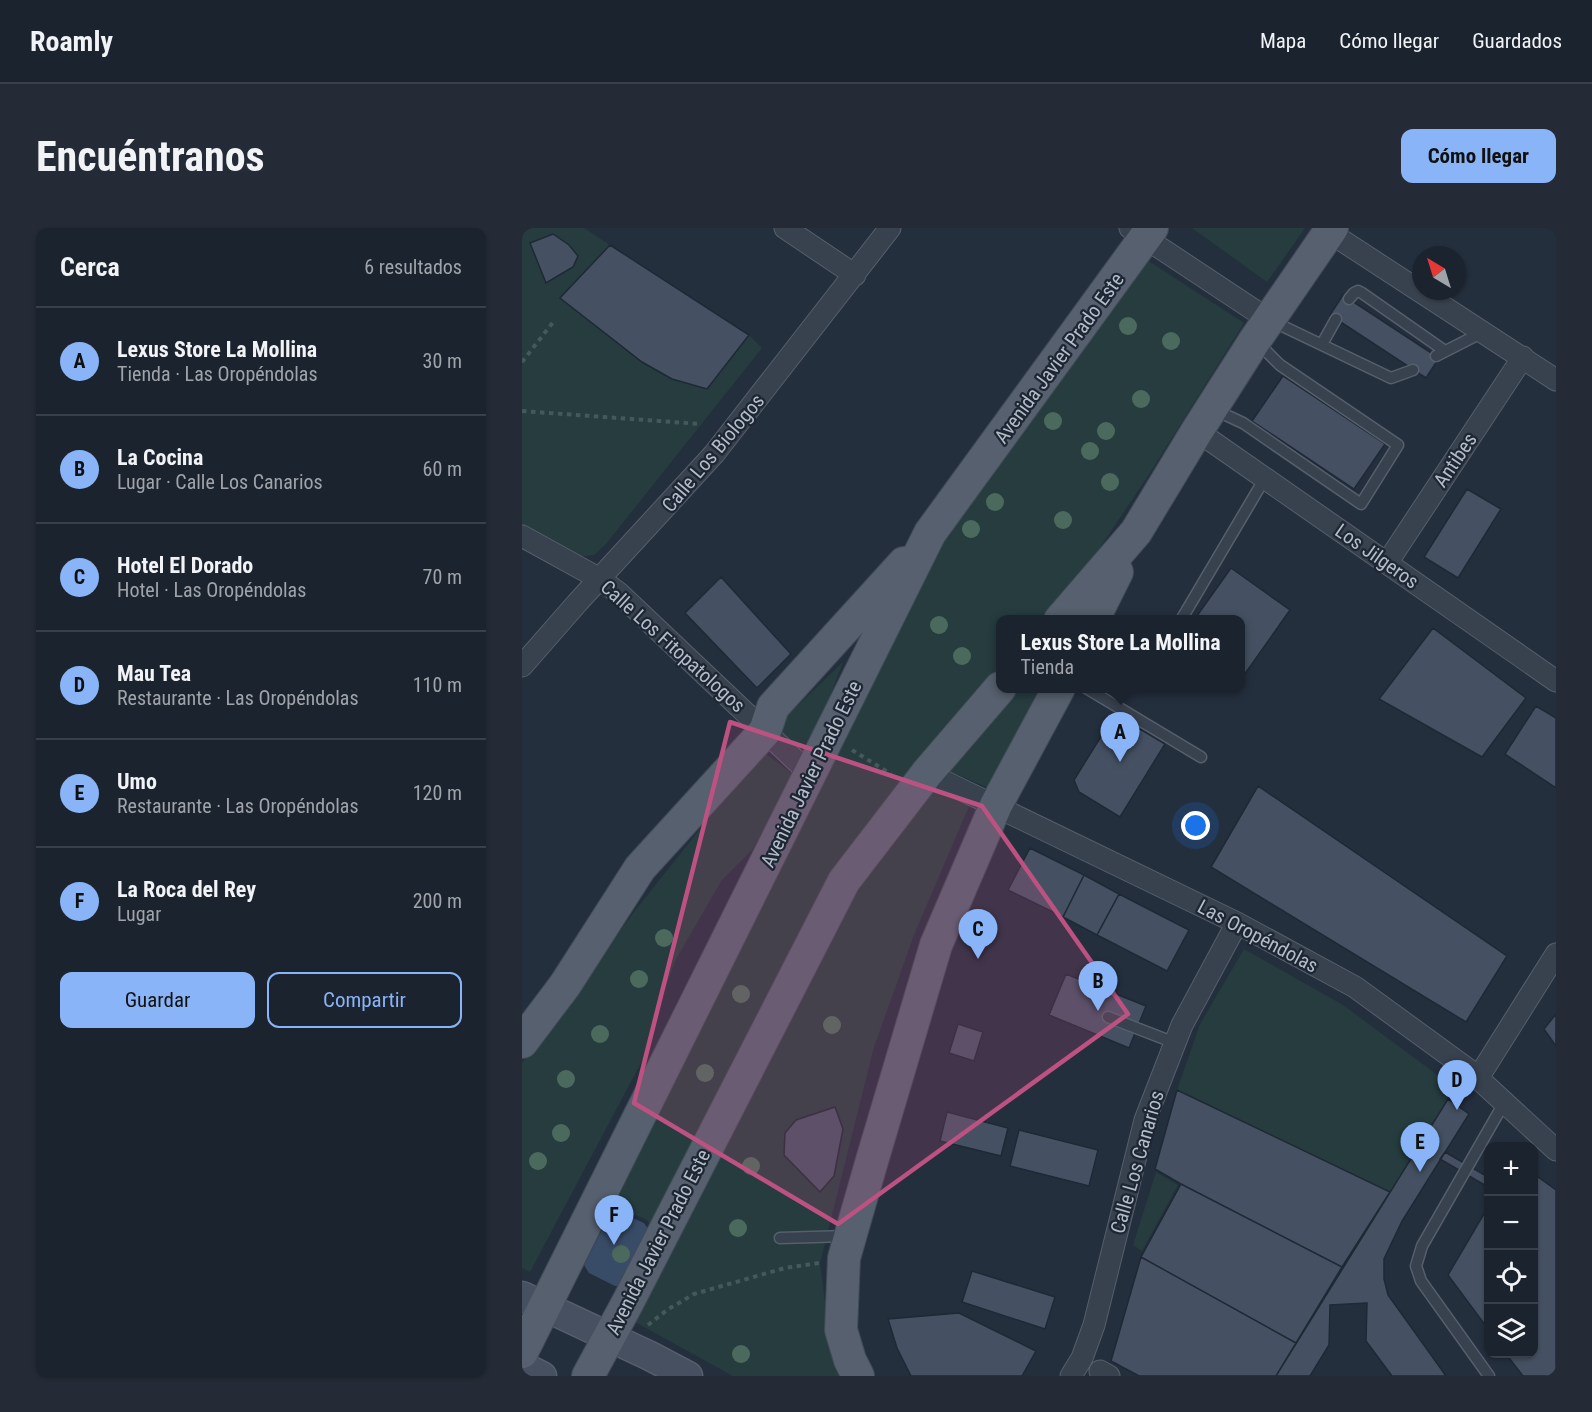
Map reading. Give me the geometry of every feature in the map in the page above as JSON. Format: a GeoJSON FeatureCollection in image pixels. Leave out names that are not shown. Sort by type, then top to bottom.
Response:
{"type":"FeatureCollection","features":[{"type":"Feature","properties":{"kind":"main road"},"geometry":{"type":"LineString","coordinates":[[1095,615],[1136,532],[1204,420],[1331,230]]}},
{"type":"Feature","properties":{"kind":"main road","name":"Avenida Javier Prado Este"},"geometry":{"type":"LineString","coordinates":[[522,1352],[533,1302],[811,775],[930,533],[1143,232]]}},
{"type":"Feature","properties":{"kind":"main road"},"geometry":{"type":"LineString","coordinates":[[1064,615],[1136,532]]}},
{"type":"Feature","properties":{"kind":"main road"},"geometry":{"type":"LineString","coordinates":[[522,1042],[566,985],[640,868],[765,731],[773,707],[930,533]]}},
{"type":"Feature","properties":{"kind":"main road","name":"Avenida Javier Prado Este"},"geometry":{"type":"LineString","coordinates":[[588,1376],[844,881],[927,773],[996,693]]}},
{"type":"Feature","properties":{"kind":"main road"},"geometry":{"type":"LineString","coordinates":[[858,1376],[850,1360],[841,1330],[847,1247],[936,945],[996,806],[1056,693]]}},
{"type":"Feature","properties":{"kind":"main road"},"geometry":{"type":"LineString","coordinates":[[533,1302],[688,1376]]}},
{"type":"Feature","properties":{"kind":"main road"},"geometry":{"type":"LineString","coordinates":[[522,1366],[542,1376]]}},
{"type":"Feature","properties":{"kind":"street"},"geometry":{"type":"LineString","coordinates":[[785,228],[855,275]]}},
{"type":"Feature","properties":{"kind":"street","name":"Calle Los Biologos"},"geometry":{"type":"LineString","coordinates":[[522,666],[714,454],[890,228]]}},
{"type":"Feature","properties":{"kind":"street"},"geometry":{"type":"LineString","coordinates":[[1331,230],[1556,380]]}},
{"type":"Feature","properties":{"kind":"street"},"geometry":{"type":"LineString","coordinates":[[1143,232],[1262,330]]}},
{"type":"Feature","properties":{"kind":"street","name":"Antibes"},"geometry":{"type":"LineString","coordinates":[[1387,563],[1523,357]]}},
{"type":"Feature","properties":{"kind":"street","name":"Los Jilgeros"},"geometry":{"type":"LineString","coordinates":[[1204,420],[1265,478],[1556,681]]}},
{"type":"Feature","properties":{"kind":"street","name":"Calle Los Fitopatologos"},"geometry":{"type":"LineString","coordinates":[[522,536],[600,579],[620,594],[811,775]]}},
{"type":"Feature","properties":{"kind":"street","name":"Las Oropéndolas"},"geometry":{"type":"LineString","coordinates":[[927,773],[1237,923],[1355,987],[1478,1078],[1556,1150]]}},
{"type":"Feature","properties":{"kind":"street","name":"Calle Los Canarios"},"geometry":{"type":"LineString","coordinates":[[1071,1376],[1082,1358],[1094,1325],[1145,1120],[1182,1025],[1237,923]]}},
{"type":"Feature","properties":{"kind":"street"},"geometry":{"type":"LineString","coordinates":[[1478,1078],[1556,954]]}},
{"type":"Feature","properties":{"kind":"lane"},"geometry":{"type":"LineString","coordinates":[[1349,299],[1358,291],[1362,293],[1440,354],[1484,332]]}},
{"type":"Feature","properties":{"kind":"lane"},"geometry":{"type":"LineString","coordinates":[[1322,344],[1336,319]]}},
{"type":"Feature","properties":{"kind":"lane"},"geometry":{"type":"LineString","coordinates":[[1262,330],[1322,344],[1391,378],[1413,370]]}},
{"type":"Feature","properties":{"kind":"lane"},"geometry":{"type":"LineString","coordinates":[[1204,420],[1243,423],[1361,504],[1398,445],[1281,366],[1262,330]]}},
{"type":"Feature","properties":{"kind":"lane"},"geometry":{"type":"LineString","coordinates":[[1184,615],[1265,478]]}},
{"type":"Feature","properties":{"kind":"lane"},"geometry":{"type":"LineString","coordinates":[[1094,693],[1201,757]]}},
{"type":"Feature","properties":{"kind":"lane"},"geometry":{"type":"LineString","coordinates":[[1108,1017],[1175,1043]]}},
{"type":"Feature","properties":{"kind":"lane"},"geometry":{"type":"LineString","coordinates":[[1489,1376],[1421,1281],[1416,1266],[1422,1246],[1504,1103]]}},
{"type":"Feature","properties":{"kind":"lane"},"geometry":{"type":"LineString","coordinates":[[780,1238],[847,1247]]}},
{"type":"Feature","properties":{"kind":"path"},"geometry":{"type":"LineString","coordinates":[[522,362],[554,321]]}},
{"type":"Feature","properties":{"kind":"path"},"geometry":{"type":"LineString","coordinates":[[522,411],[700,424]]}},
{"type":"Feature","properties":{"kind":"path"},"geometry":{"type":"LineString","coordinates":[[645,1328],[694,1294],[785,1268],[847,1247]]}},
{"type":"Feature","properties":{"kind":"highlighted area"},"geometry":{"type":"Polygon","coordinates":[[[730,722],[982,806],[1128,1014],[838,1224],[634,1103],[730,722]]]}},
{"type":"Feature","properties":{"kind":"green space"},"geometry":{"type":"Polygon","coordinates":[[[522,228],[584,228],[610,245],[560,298],[642,362],[672,379],[707,389],[749,335],[762,348],[606,544],[594,555],[578,557],[522,528],[522,228]]]}},
{"type":"Feature","properties":{"kind":"green space"},"geometry":{"type":"Polygon","coordinates":[[[1192,228],[1305,228],[1267,282],[1192,228]]]}},
{"type":"Feature","properties":{"kind":"green space"},"geometry":{"type":"Polygon","coordinates":[[[1144,258],[1244,323],[1148,476],[1093,558],[1044,615],[996,615],[996,673],[910,775],[652,1228],[647,1220],[622,1209],[609,1213],[945,532],[1144,258]]]}},
{"type":"Feature","properties":{"kind":"green space"},"geometry":{"type":"Polygon","coordinates":[[[843,662],[808,755],[770,732],[843,662]]]}},
{"type":"Feature","properties":{"kind":"green space"},"geometry":{"type":"Polygon","coordinates":[[[1011,693],[1039,693],[991,789],[942,768],[1011,693]]]}},
{"type":"Feature","properties":{"kind":"green space"},"geometry":{"type":"Polygon","coordinates":[[[762,751],[795,776],[752,850],[722,880],[676,959],[660,1002],[652,1042],[530,1272],[522,1268],[522,1063],[634,912],[762,751]]]}},
{"type":"Feature","properties":{"kind":"green space"},"geometry":{"type":"Polygon","coordinates":[[[929,784],[970,804],[914,935],[874,1047],[820,1263],[832,1355],[846,1376],[733,1376],[635,1322],[786,1025],[870,867],[929,784]]]}},
{"type":"Feature","properties":{"kind":"green space"},"geometry":{"type":"Polygon","coordinates":[[[1244,949],[1343,1005],[1455,1088],[1390,1192],[1177,1090],[1200,1024],[1244,949]]]}},
{"type":"Feature","properties":{"kind":"green space"},"geometry":{"type":"Polygon","coordinates":[[[1156,1172],[1178,1185],[1142,1251],[1133,1245],[1156,1172]]]}},
{"type":"Feature","properties":{"kind":"water"},"geometry":{"type":"Polygon","coordinates":[[[620,1212],[644,1223],[650,1232],[619,1286],[615,1286],[589,1273],[584,1265],[608,1218],[620,1212]]]}},
{"type":"Feature","properties":{"kind":"building"},"geometry":{"type":"Polygon","coordinates":[[[553,234],[569,245],[578,256],[573,267],[546,283],[530,243],[553,234]]]}},
{"type":"Feature","properties":{"kind":"building"},"geometry":{"type":"Polygon","coordinates":[[[610,245],[749,335],[707,389],[672,379],[642,362],[560,298],[610,245]]]}},
{"type":"Feature","properties":{"kind":"building"},"geometry":{"type":"Polygon","coordinates":[[[1343,295],[1439,358],[1426,378],[1330,315],[1343,295]]]}},
{"type":"Feature","properties":{"kind":"building"},"geometry":{"type":"Polygon","coordinates":[[[1283,376],[1385,444],[1354,489],[1252,421],[1283,376]]]}},
{"type":"Feature","properties":{"kind":"building"},"geometry":{"type":"Polygon","coordinates":[[[1467,489],[1501,509],[1458,578],[1424,557],[1467,489]]]}},
{"type":"Feature","properties":{"kind":"building"},"geometry":{"type":"Polygon","coordinates":[[[1231,568],[1290,610],[1245,674],[1245,615],[1198,615],[1231,568]]]}},
{"type":"Feature","properties":{"kind":"building"},"geometry":{"type":"Polygon","coordinates":[[[721,577],[791,654],[757,688],[685,613],[721,577]]]}},
{"type":"Feature","properties":{"kind":"building"},"geometry":{"type":"Polygon","coordinates":[[[1433,628],[1526,698],[1482,757],[1379,699],[1433,628]]]}},
{"type":"Feature","properties":{"kind":"building"},"geometry":{"type":"Polygon","coordinates":[[[1536,706],[1556,718],[1556,788],[1505,754],[1536,706]]]}},
{"type":"Feature","properties":{"kind":"building"},"geometry":{"type":"Polygon","coordinates":[[[1115,714],[1165,744],[1120,817],[1079,792],[1074,780],[1115,714]]]}},
{"type":"Feature","properties":{"kind":"building"},"geometry":{"type":"Polygon","coordinates":[[[1258,786],[1507,956],[1466,1022],[1211,867],[1258,786]]]}},
{"type":"Feature","properties":{"kind":"building"},"geometry":{"type":"Polygon","coordinates":[[[1030,848],[1084,875],[1063,917],[1008,890],[1030,848]]]}},
{"type":"Feature","properties":{"kind":"building"},"geometry":{"type":"Polygon","coordinates":[[[1084,875],[1119,894],[1097,935],[1063,917],[1084,875]]]}},
{"type":"Feature","properties":{"kind":"building"},"geometry":{"type":"Polygon","coordinates":[[[1119,894],[1189,930],[1167,971],[1097,935],[1119,894]]]}},
{"type":"Feature","properties":{"kind":"building"},"geometry":{"type":"Polygon","coordinates":[[[1066,974],[1146,1006],[1129,1048],[1049,1015],[1066,974]]]}},
{"type":"Feature","properties":{"kind":"building"},"geometry":{"type":"Polygon","coordinates":[[[1556,1014],[1556,1046],[1544,1029],[1556,1014]]]}},
{"type":"Feature","properties":{"kind":"building"},"geometry":{"type":"Polygon","coordinates":[[[958,1024],[983,1032],[974,1061],[949,1053],[958,1024]]]}},
{"type":"Feature","properties":{"kind":"building"},"geometry":{"type":"Polygon","coordinates":[[[1177,1090],[1390,1192],[1342,1267],[1155,1169],[1177,1090]]]}},
{"type":"Feature","properties":{"kind":"building"},"geometry":{"type":"Polygon","coordinates":[[[1448,1099],[1469,1114],[1402,1221],[1384,1259],[1384,1279],[1388,1295],[1446,1376],[1392,1376],[1366,1341],[1367,1303],[1330,1305],[1329,1345],[1310,1376],[1276,1376],[1448,1099]]]}},
{"type":"Feature","properties":{"kind":"building"},"geometry":{"type":"Polygon","coordinates":[[[835,1107],[843,1129],[834,1176],[820,1192],[784,1155],[785,1133],[796,1120],[835,1107]]]}},
{"type":"Feature","properties":{"kind":"building"},"geometry":{"type":"Polygon","coordinates":[[[947,1112],[1008,1128],[1001,1156],[940,1141],[947,1112]]]}},
{"type":"Feature","properties":{"kind":"building"},"geometry":{"type":"Polygon","coordinates":[[[1019,1130],[1098,1150],[1089,1186],[1010,1166],[1019,1130]]]}},
{"type":"Feature","properties":{"kind":"building"},"geometry":{"type":"Polygon","coordinates":[[[1445,1152],[1484,1175],[1484,1185],[1440,1159],[1445,1152]]]}},
{"type":"Feature","properties":{"kind":"building"},"geometry":{"type":"Polygon","coordinates":[[[1538,1177],[1556,1190],[1556,1376],[1523,1376],[1509,1358],[1538,1358],[1538,1177]]]}},
{"type":"Feature","properties":{"kind":"building"},"geometry":{"type":"Polygon","coordinates":[[[1181,1184],[1342,1267],[1296,1343],[1141,1257],[1181,1184]]]}},
{"type":"Feature","properties":{"kind":"building"},"geometry":{"type":"Polygon","coordinates":[[[1484,1214],[1484,1324],[1448,1275],[1484,1214]]]}},
{"type":"Feature","properties":{"kind":"building"},"geometry":{"type":"Polygon","coordinates":[[[1141,1257],[1296,1343],[1276,1376],[1139,1376],[1111,1361],[1141,1257]]]}},
{"type":"Feature","properties":{"kind":"building"},"geometry":{"type":"Polygon","coordinates":[[[972,1271],[1055,1297],[1045,1329],[962,1302],[972,1271]]]}},
{"type":"Feature","properties":{"kind":"building"},"geometry":{"type":"Polygon","coordinates":[[[959,1313],[1036,1351],[1022,1376],[911,1376],[897,1348],[888,1319],[959,1313]]]}},
{"type":"Feature","properties":{"kind":"place","name":"Lexus Store La Mollina"},"geometry":{"type":"Point","coordinates":[1120,762]}},
{"type":"Feature","properties":{"kind":"place","name":"Hotel El Dorado"},"geometry":{"type":"Point","coordinates":[978,959]}},
{"type":"Feature","properties":{"kind":"place","name":"La Cocina"},"geometry":{"type":"Point","coordinates":[1098,1011]}},
{"type":"Feature","properties":{"kind":"place","name":"Mau Tea"},"geometry":{"type":"Point","coordinates":[1457,1110]}},
{"type":"Feature","properties":{"kind":"place","name":"Umo"},"geometry":{"type":"Point","coordinates":[1420,1172]}},
{"type":"Feature","properties":{"kind":"place","name":"La Roca del Rey"},"geometry":{"type":"Point","coordinates":[614,1245]}}]}
